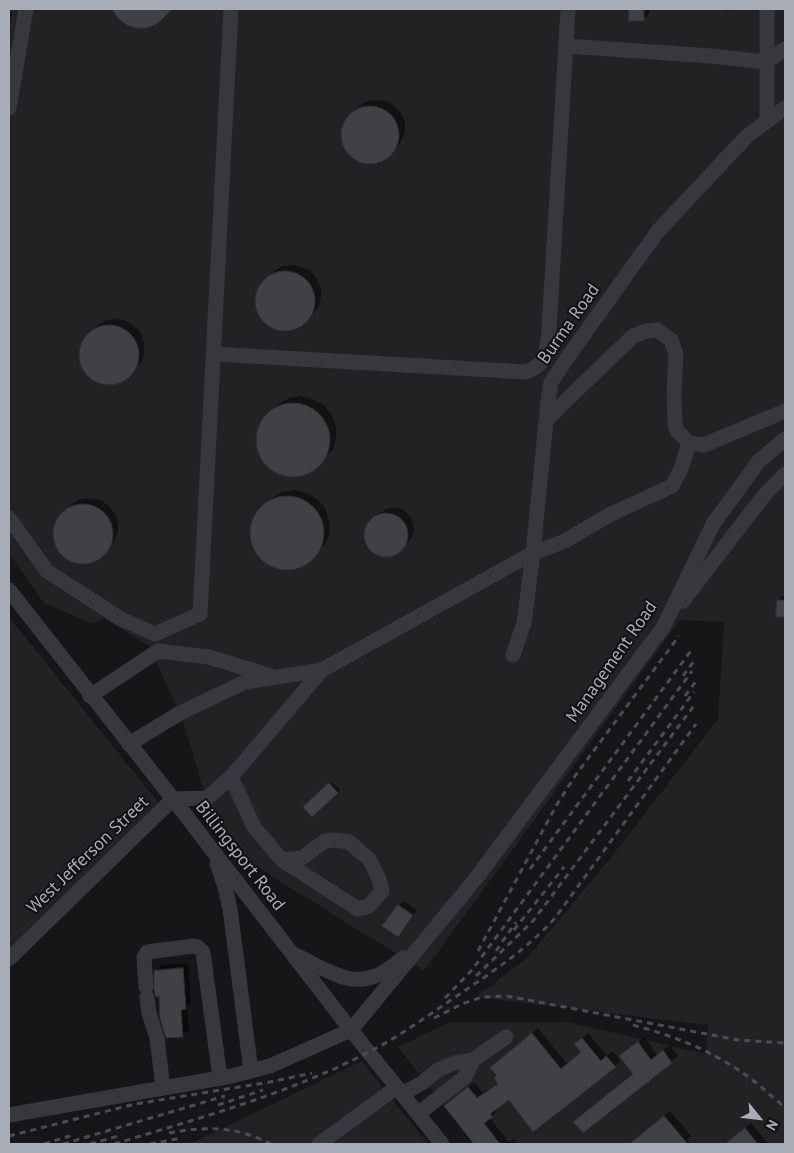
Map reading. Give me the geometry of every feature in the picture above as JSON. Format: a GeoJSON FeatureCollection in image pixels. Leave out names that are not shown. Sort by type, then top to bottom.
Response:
{"type":"FeatureCollection","features":[{"type":"Feature","properties":{"kind":"street"},"geometry":{"type":"LineString","coordinates":[[9,108],[26,9]]}},
{"type":"Feature","properties":{"kind":"street"},"geometry":{"type":"LineString","coordinates":[[9,518],[47,571],[121,618],[155,634],[200,614],[232,9]]}},
{"type":"Feature","properties":{"kind":"street"},"geometry":{"type":"LineString","coordinates":[[214,354],[526,372],[535,369],[543,361],[547,350],[549,329],[568,9]]}},
{"type":"Feature","properties":{"kind":"street"},"geometry":{"type":"LineString","coordinates":[[767,9],[767,121]]}},
{"type":"Feature","properties":{"kind":"street"},"geometry":{"type":"LineString","coordinates":[[566,46],[711,56],[766,62],[785,49]]}},
{"type":"Feature","properties":{"kind":"street","name":"Burma Road"},"geometry":{"type":"LineString","coordinates":[[513,655],[524,623],[551,382],[658,231],[746,136],[785,108]]}},
{"type":"Feature","properties":{"kind":"street"},"geometry":{"type":"LineString","coordinates":[[546,420],[633,336],[657,330],[671,340],[676,354],[675,424],[677,431],[688,443],[704,445],[785,411]]}},
{"type":"Feature","properties":{"kind":"street","name":"Management Road"},"geometry":{"type":"LineString","coordinates":[[422,944],[477,877],[664,626],[714,524],[759,461],[785,439]]}},
{"type":"Feature","properties":{"kind":"street"},"geometry":{"type":"LineString","coordinates":[[130,744],[180,713],[245,682],[322,670],[533,553],[565,541],[609,515],[672,486],[682,469],[688,443]]}},
{"type":"Feature","properties":{"kind":"street"},"geometry":{"type":"LineString","coordinates":[[664,626],[765,494],[785,474]]}},
{"type":"Feature","properties":{"kind":"street","name":"Billingsport Road"},"geometry":{"type":"LineString","coordinates":[[9,590],[442,1144]]}},
{"type":"Feature","properties":{"kind":"street"},"geometry":{"type":"LineString","coordinates":[[90,696],[158,650],[208,657],[275,677]]}},
{"type":"Feature","properties":{"kind":"street"},"geometry":{"type":"LineString","coordinates":[[173,799],[207,798],[231,777],[322,670]]}},
{"type":"Feature","properties":{"kind":"street"},"geometry":{"type":"LineString","coordinates":[[231,777],[254,827],[282,860],[358,909],[369,906],[382,891],[379,879],[369,859],[349,842],[325,841],[302,858],[282,860]]}},
{"type":"Feature","properties":{"kind":"street","name":"West Jefferson Street"},"geometry":{"type":"LineString","coordinates":[[12,949],[173,799]]}},
{"type":"Feature","properties":{"kind":"street"},"geometry":{"type":"LineString","coordinates":[[212,850],[226,887],[230,909],[251,1071]]}},
{"type":"Feature","properties":{"kind":"street"},"geometry":{"type":"LineString","coordinates":[[292,953],[334,974],[348,979],[360,980],[384,972],[422,944]]}},
{"type":"Feature","properties":{"kind":"street"},"geometry":{"type":"LineString","coordinates":[[9,1115],[220,1078],[270,1066],[351,1030],[422,944]]}},
{"type":"Feature","properties":{"kind":"street"},"geometry":{"type":"LineString","coordinates":[[163,1088],[157,1038],[149,1013],[144,957],[147,952],[194,946],[203,952],[220,1078]]}},
{"type":"Feature","properties":{"kind":"street"},"geometry":{"type":"LineString","coordinates":[[319,1144],[399,1090],[422,1083],[438,1070],[454,1063],[473,1060],[506,1037]]}},
{"type":"Feature","properties":{"kind":"street"},"geometry":{"type":"LineString","coordinates":[[418,1114],[465,1077],[473,1060]]}},
{"type":"Feature","properties":{"kind":"shaded area"},"geometry":{"type":"Polygon","coordinates":[[[13,9],[785,9],[785,1144],[474,1144],[398,1047],[450,1022],[567,1022],[706,1054],[708,1025],[476,997],[527,958],[609,860],[718,719],[724,622],[680,620],[424,971],[246,860],[211,814],[183,721],[149,646],[104,618],[93,624],[44,603],[9,553],[9,31],[13,9]]]}},
{"type":"Feature","properties":{"kind":"shaded area"},"geometry":{"type":"Polygon","coordinates":[[[9,617],[165,811],[9,965],[9,617]]]}},
{"type":"Feature","properties":{"kind":"shaded area"},"geometry":{"type":"Polygon","coordinates":[[[362,1061],[428,1144],[190,1144],[362,1061]]]}},
{"type":"Feature","properties":{"kind":"building"},"geometry":{"type":"Polygon","coordinates":[[[112,9],[172,9],[157,24],[147,28],[136,28],[127,25],[119,19],[112,9]]]}},
{"type":"Feature","properties":{"kind":"building"},"geometry":{"type":"Polygon","coordinates":[[[629,9],[644,9],[644,21],[629,21],[629,9]]]}},
{"type":"Feature","properties":{"kind":"building"},"geometry":{"type":"Polygon","coordinates":[[[364,106],[376,106],[391,114],[399,129],[399,141],[391,156],[376,164],[364,164],[349,156],[341,141],[341,129],[349,114],[364,106]]]}},
{"type":"Feature","properties":{"kind":"building"},"geometry":{"type":"Polygon","coordinates":[[[279,271],[291,271],[302,276],[310,284],[315,295],[313,313],[302,326],[291,331],[279,331],[268,326],[260,318],[255,307],[255,295],[260,284],[268,276],[279,271]]]}},
{"type":"Feature","properties":{"kind":"building"},"geometry":{"type":"Polygon","coordinates":[[[103,325],[115,325],[126,330],[134,338],[139,349],[137,367],[126,380],[115,385],[103,385],[92,380],[84,372],[79,361],[79,349],[84,338],[92,330],[103,325]]]}},
{"type":"Feature","properties":{"kind":"building"},"geometry":{"type":"Polygon","coordinates":[[[286,403],[300,403],[314,409],[324,419],[330,433],[328,454],[314,471],[300,477],[286,477],[272,471],[262,461],[256,447],[256,433],[262,419],[272,409],[286,403]]]}},
{"type":"Feature","properties":{"kind":"building"},"geometry":{"type":"Polygon","coordinates":[[[287,496],[308,502],[318,512],[324,533],[318,554],[308,564],[287,570],[266,564],[256,554],[250,533],[256,512],[266,502],[287,496]]]}},
{"type":"Feature","properties":{"kind":"building"},"geometry":{"type":"Polygon","coordinates":[[[83,504],[95,506],[108,517],[113,534],[111,546],[100,559],[83,564],[71,562],[58,551],[53,534],[55,522],[66,509],[83,504]]]}},
{"type":"Feature","properties":{"kind":"building"},"geometry":{"type":"Polygon","coordinates":[[[382,513],[390,513],[402,519],[408,535],[402,551],[390,557],[382,557],[370,551],[364,539],[364,531],[370,519],[382,513]]]}},
{"type":"Feature","properties":{"kind":"building"},"geometry":{"type":"Polygon","coordinates":[[[777,600],[785,600],[785,617],[776,617],[777,600]]]}},
{"type":"Feature","properties":{"kind":"building"},"geometry":{"type":"Polygon","coordinates":[[[329,783],[338,793],[312,817],[303,807],[329,783]]]}},
{"type":"Feature","properties":{"kind":"building"},"geometry":{"type":"Polygon","coordinates":[[[398,905],[413,915],[398,937],[382,926],[398,905]]]}},
{"type":"Feature","properties":{"kind":"building"},"geometry":{"type":"Polygon","coordinates":[[[183,968],[186,1009],[181,1010],[183,1037],[166,1038],[160,1018],[159,996],[156,997],[154,991],[154,971],[183,968]]]}},
{"type":"Feature","properties":{"kind":"building"},"geometry":{"type":"Polygon","coordinates":[[[532,1033],[561,1069],[581,1052],[574,1044],[582,1038],[601,1061],[606,1056],[616,1067],[533,1132],[509,1100],[490,1114],[493,1117],[484,1123],[500,1144],[474,1144],[444,1106],[468,1087],[477,1098],[498,1084],[494,1078],[497,1075],[490,1068],[532,1033]]]}},
{"type":"Feature","properties":{"kind":"building"},"geometry":{"type":"Polygon","coordinates":[[[638,1042],[651,1060],[663,1050],[672,1063],[583,1133],[573,1122],[633,1074],[619,1056],[638,1042]]]}},
{"type":"Feature","properties":{"kind":"building"},"geometry":{"type":"Polygon","coordinates":[[[664,1116],[688,1144],[630,1144],[664,1116]]]}},
{"type":"Feature","properties":{"kind":"building"},"geometry":{"type":"Polygon","coordinates":[[[745,1128],[758,1144],[725,1144],[745,1128]]]}},
{"type":"Feature","properties":{"kind":"railway"},"geometry":{"type":"LineString","coordinates":[[478,951],[556,806],[575,776],[679,636]]}},
{"type":"Feature","properties":{"kind":"railway"},"geometry":{"type":"LineString","coordinates":[[530,869],[693,648]]}},
{"type":"Feature","properties":{"kind":"railway"},"geometry":{"type":"LineString","coordinates":[[683,676],[694,661]]}},
{"type":"Feature","properties":{"kind":"railway"},"geometry":{"type":"LineString","coordinates":[[445,998],[472,970],[692,671]]}},
{"type":"Feature","properties":{"kind":"railway"},"geometry":{"type":"LineString","coordinates":[[685,696],[697,680]]}},
{"type":"Feature","properties":{"kind":"railway"},"geometry":{"type":"LineString","coordinates":[[628,781],[694,692]]}},
{"type":"Feature","properties":{"kind":"railway"},"geometry":{"type":"LineString","coordinates":[[476,976],[533,921],[693,707]]}},
{"type":"Feature","properties":{"kind":"railway"},"geometry":{"type":"LineString","coordinates":[[114,1144],[243,1104],[337,1068],[402,1033],[496,969],[544,930],[555,918],[696,724]]}},
{"type":"Feature","properties":{"kind":"railway"},"geometry":{"type":"LineString","coordinates":[[514,930],[564,867]]}},
{"type":"Feature","properties":{"kind":"railway"},"geometry":{"type":"LineString","coordinates":[[496,951],[516,922]]}},
{"type":"Feature","properties":{"kind":"railway"},"geometry":{"type":"LineString","coordinates":[[434,1018],[462,1004],[482,997],[507,996],[738,1040],[785,1043]]}},
{"type":"Feature","properties":{"kind":"railway"},"geometry":{"type":"LineString","coordinates":[[633,1025],[669,1036],[720,1059],[751,1079],[785,1109]]}},
{"type":"Feature","properties":{"kind":"railway"},"geometry":{"type":"LineString","coordinates":[[9,1136],[135,1104],[270,1082],[312,1073]]}},
{"type":"Feature","properties":{"kind":"railway"},"geometry":{"type":"LineString","coordinates":[[218,1105],[263,1090]]}},
{"type":"Feature","properties":{"kind":"railway"},"geometry":{"type":"LineString","coordinates":[[63,1144],[225,1096]]}},
{"type":"Feature","properties":{"kind":"railway"},"geometry":{"type":"LineString","coordinates":[[169,1133],[199,1129],[230,1130],[271,1144]]}},
{"type":"Feature","properties":{"kind":"railway"},"geometry":{"type":"LineString","coordinates":[[90,1144],[122,1135]]}},
{"type":"Feature","properties":{"kind":"railway"},"geometry":{"type":"LineString","coordinates":[[44,1144],[70,1136]]}},
{"type":"Feature","properties":{"kind":"railway"},"geometry":{"type":"LineString","coordinates":[[150,1144],[182,1138]]}}]}
